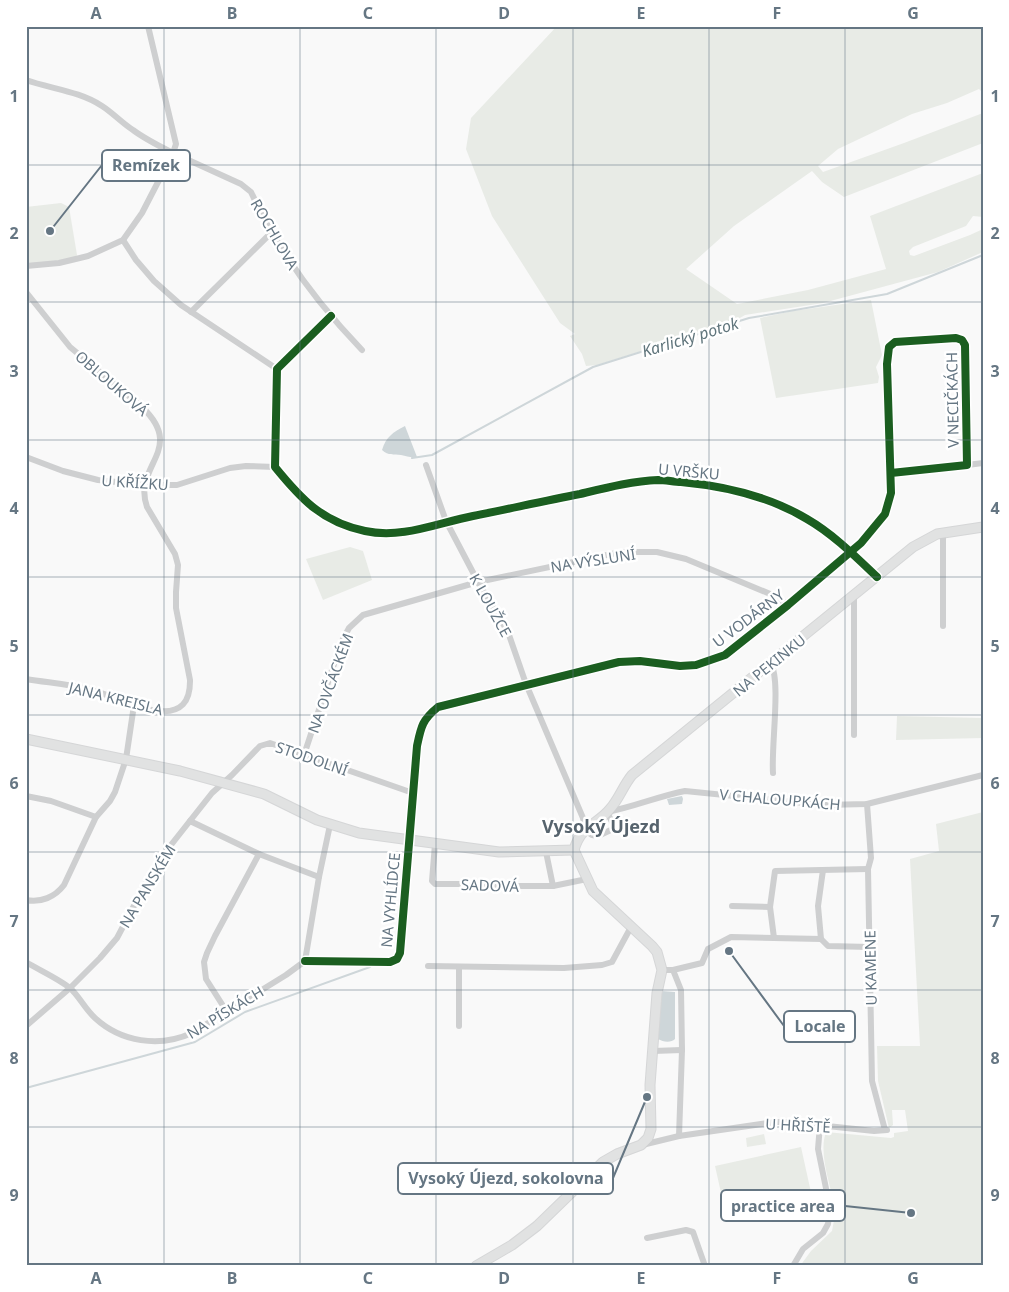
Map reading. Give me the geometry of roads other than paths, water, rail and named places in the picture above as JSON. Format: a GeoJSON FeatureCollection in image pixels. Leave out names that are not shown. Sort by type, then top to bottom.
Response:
{"type":"FeatureCollection","features":[{"type":"Feature","properties":{"kind":"street"},"geometry":{"type":"LineString","coordinates":[[26,266],[59,263],[88,256],[123,240],[142,213],[173,153],[176,144],[148,26]]}},
{"type":"Feature","properties":{"kind":"street","name":"ROCHLOVA"},"geometry":{"type":"LineString","coordinates":[[26,80],[67,90],[88,98],[154,144],[241,184],[250,192],[271,233],[292,266],[331,316],[362,350]]}},
{"type":"Feature","properties":{"kind":"street"},"geometry":{"type":"LineString","coordinates":[[192,312],[271,233]]}},
{"type":"Feature","properties":{"kind":"street"},"geometry":{"type":"LineString","coordinates":[[123,240],[136,260],[154,281],[180,305],[277,369]]}},
{"type":"Feature","properties":{"kind":"street","name":"OBLOUKOVÁ"},"geometry":{"type":"LineString","coordinates":[[26,292],[70,347],[142,407],[158,426],[159,448],[145,485]]}},
{"type":"Feature","properties":{"kind":"street"},"geometry":{"type":"LineString","coordinates":[[275,467],[277,369],[331,316]]}},
{"type":"Feature","properties":{"kind":"street","name":"V NECIČKÁCH"},"geometry":{"type":"LineString","coordinates":[[967,465],[965,345],[962,340],[950,337],[895,342],[889,347],[886,364],[891,473],[983,464]]}},
{"type":"Feature","properties":{"kind":"street","name":"U KŘÍŽKU"},"geometry":{"type":"LineString","coordinates":[[26,457],[63,472],[98,480],[145,485],[177,484],[230,468],[246,466],[275,467]]}},
{"type":"Feature","properties":{"kind":"street","name":"K LOUŽCE"},"geometry":{"type":"LineString","coordinates":[[426,465],[446,521],[478,582],[508,632],[526,684],[583,818],[585,830]]}},
{"type":"Feature","properties":{"kind":"street","name":"U VRŠKU"},"geometry":{"type":"LineString","coordinates":[[275,467],[301,498],[316,511],[348,526],[365,531],[384,533],[402,533],[446,521],[611,487],[658,480],[705,484],[736,490],[774,503],[807,519],[851,551],[877,577]]}},
{"type":"Feature","properties":{"kind":"street","name":"U VODÁRNY"},"geometry":{"type":"LineString","coordinates":[[409,840],[417,746],[421,725],[428,715],[438,707],[619,662],[640,661],[680,666],[696,665],[713,661],[725,655],[861,543],[885,514],[891,493],[891,473]]}},
{"type":"Feature","properties":{"kind":"street","name":"JANA KREISLA"},"geometry":{"type":"LineString","coordinates":[[26,678],[95,691],[158,712],[176,710],[184,704],[190,691],[190,680],[176,608],[178,565],[175,554],[147,507],[144,498],[145,485]]}},
{"type":"Feature","properties":{"kind":"street","name":"NA PEKINKU"},"geometry":{"type":"LineString","coordinates":[[585,830],[607,812],[632,775],[913,547],[937,534],[983,527]]}},
{"type":"Feature","properties":{"kind":"street"},"geometry":{"type":"LineString","coordinates":[[943,533],[943,626]]}},
{"type":"Feature","properties":{"kind":"street","name":"NA VÝSLUNÍ"},"geometry":{"type":"LineString","coordinates":[[478,582],[621,552],[657,552],[686,559],[775,596],[788,605]]}},
{"type":"Feature","properties":{"kind":"street","name":"NA OVČÁCKÉM"},"geometry":{"type":"LineString","coordinates":[[304,755],[341,643],[349,628],[363,615],[478,582]]}},
{"type":"Feature","properties":{"kind":"street"},"geometry":{"type":"LineString","coordinates":[[854,595],[854,734]]}},
{"type":"Feature","properties":{"kind":"street"},"geometry":{"type":"LineString","coordinates":[[771,664],[775,670],[772,773]]}},
{"type":"Feature","properties":{"kind":"street"},"geometry":{"type":"LineString","coordinates":[[26,900],[48,898],[60,890],[68,877],[96,817],[112,796],[126,759],[134,705]]}},
{"type":"Feature","properties":{"kind":"street"},"geometry":{"type":"LineString","coordinates":[[26,739],[126,759],[264,794],[330,825],[359,833],[499,852],[574,850]]}},
{"type":"Feature","properties":{"kind":"street","name":"STODOLNÍ"},"geometry":{"type":"LineString","coordinates":[[224,784],[260,746],[270,743],[413,793]]}},
{"type":"Feature","properties":{"kind":"street","name":"V CHALOUPKÁCH"},"geometry":{"type":"LineString","coordinates":[[607,812],[625,809],[685,791],[824,806],[867,804],[983,775]]}},
{"type":"Feature","properties":{"kind":"street","name":"NA PANSKÉM"},"geometry":{"type":"LineString","coordinates":[[27,1024],[70,988],[117,938],[149,878],[167,850],[212,793],[224,784]]}},
{"type":"Feature","properties":{"kind":"street"},"geometry":{"type":"LineString","coordinates":[[26,796],[51,801],[96,817]]}},
{"type":"Feature","properties":{"kind":"street","name":"U KAMENE"},"geometry":{"type":"LineString","coordinates":[[867,804],[870,858],[868,870],[872,1081],[886,1130]]}},
{"type":"Feature","properties":{"kind":"street"},"geometry":{"type":"LineString","coordinates":[[476,1266],[512,1245],[537,1226],[602,1162],[641,1145],[648,1138],[651,1129],[650,1086],[657,993],[662,970],[657,952],[652,946],[598,897],[587,879],[574,850],[585,830],[592,835],[598,836],[613,829],[613,824],[607,812]]}},
{"type":"Feature","properties":{"kind":"street"},"geometry":{"type":"LineString","coordinates":[[190,821],[259,854],[319,877]]}},
{"type":"Feature","properties":{"kind":"street"},"geometry":{"type":"LineString","coordinates":[[305,961],[330,825]]}},
{"type":"Feature","properties":{"kind":"street","name":"NA VYHLÍDCE"},"geometry":{"type":"LineString","coordinates":[[305,961],[390,962],[397,959],[400,953],[409,840]]}},
{"type":"Feature","properties":{"kind":"street","name":"SADOVÁ"},"geometry":{"type":"LineString","coordinates":[[435,844],[432,881],[435,884],[553,886],[587,879]]}},
{"type":"Feature","properties":{"kind":"street"},"geometry":{"type":"LineString","coordinates":[[546,852],[553,886]]}},
{"type":"Feature","properties":{"kind":"street"},"geometry":{"type":"LineString","coordinates":[[227,1012],[206,979],[204,962],[215,936],[259,854]]}},
{"type":"Feature","properties":{"kind":"street"},"geometry":{"type":"LineString","coordinates":[[824,870],[818,906],[821,939],[828,946],[870,947]]}},
{"type":"Feature","properties":{"kind":"street"},"geometry":{"type":"LineString","coordinates":[[774,938],[770,907],[775,871],[868,870]]}},
{"type":"Feature","properties":{"kind":"street"},"geometry":{"type":"LineString","coordinates":[[732,906],[770,907]]}},
{"type":"Feature","properties":{"kind":"street"},"geometry":{"type":"LineString","coordinates":[[428,966],[564,968],[602,965],[612,962],[631,927]]}},
{"type":"Feature","properties":{"kind":"street"},"geometry":{"type":"LineString","coordinates":[[662,970],[673,970],[702,964],[708,949],[731,937],[821,939]]}},
{"type":"Feature","properties":{"kind":"street","name":"NA PÍSKÁCH"},"geometry":{"type":"LineString","coordinates":[[26,962],[70,988],[86,1009],[102,1024],[120,1034],[143,1041],[163,1042],[184,1037],[286,975],[305,961]]}},
{"type":"Feature","properties":{"kind":"street"},"geometry":{"type":"LineString","coordinates":[[459,967],[459,1026]]}},
{"type":"Feature","properties":{"kind":"street"},"geometry":{"type":"LineString","coordinates":[[673,970],[681,990],[682,1050],[679,1136]]}},
{"type":"Feature","properties":{"kind":"street"},"geometry":{"type":"LineString","coordinates":[[653,1051],[682,1050]]}},
{"type":"Feature","properties":{"kind":"street","name":"U HŘIŠTĚ"},"geometry":{"type":"LineString","coordinates":[[641,1145],[679,1136],[760,1123],[790,1122],[874,1131],[886,1130]]}},
{"type":"Feature","properties":{"kind":"street"},"geometry":{"type":"LineString","coordinates":[[793,1266],[803,1249],[823,1232],[828,1224],[830,1208],[818,1149],[820,1125]]}},
{"type":"Feature","properties":{"kind":"street"},"geometry":{"type":"LineString","coordinates":[[647,1238],[686,1230],[693,1232],[705,1266]]}},
{"type":"Feature","properties":{"kind":"waterway","name":"Karlický potok"},"geometry":{"type":"LineString","coordinates":[[412,458],[432,455],[593,367],[749,318],[887,294],[983,255]]}},
{"type":"Feature","properties":{"kind":"waterway"},"geometry":{"type":"LineString","coordinates":[[26,1088],[195,1042],[245,1012],[370,967]]}},
{"type":"Feature","properties":{"kind":"place","name":"Remízek"},"geometry":{"type":"Point","coordinates":[50,231]}},
{"type":"Feature","properties":{"kind":"place","name":"Locale"},"geometry":{"type":"Point","coordinates":[729,951]}},
{"type":"Feature","properties":{"kind":"place","name":"Vysoký Újezd, sokolovna"},"geometry":{"type":"Point","coordinates":[647,1097]}},
{"type":"Feature","properties":{"kind":"place","name":"practice area"},"geometry":{"type":"Point","coordinates":[911,1213]}},
{"type":"Feature","properties":{"kind":"district","name":"Vysoký Újezd"},"geometry":{"type":"Point","coordinates":[601,826]}}]}
